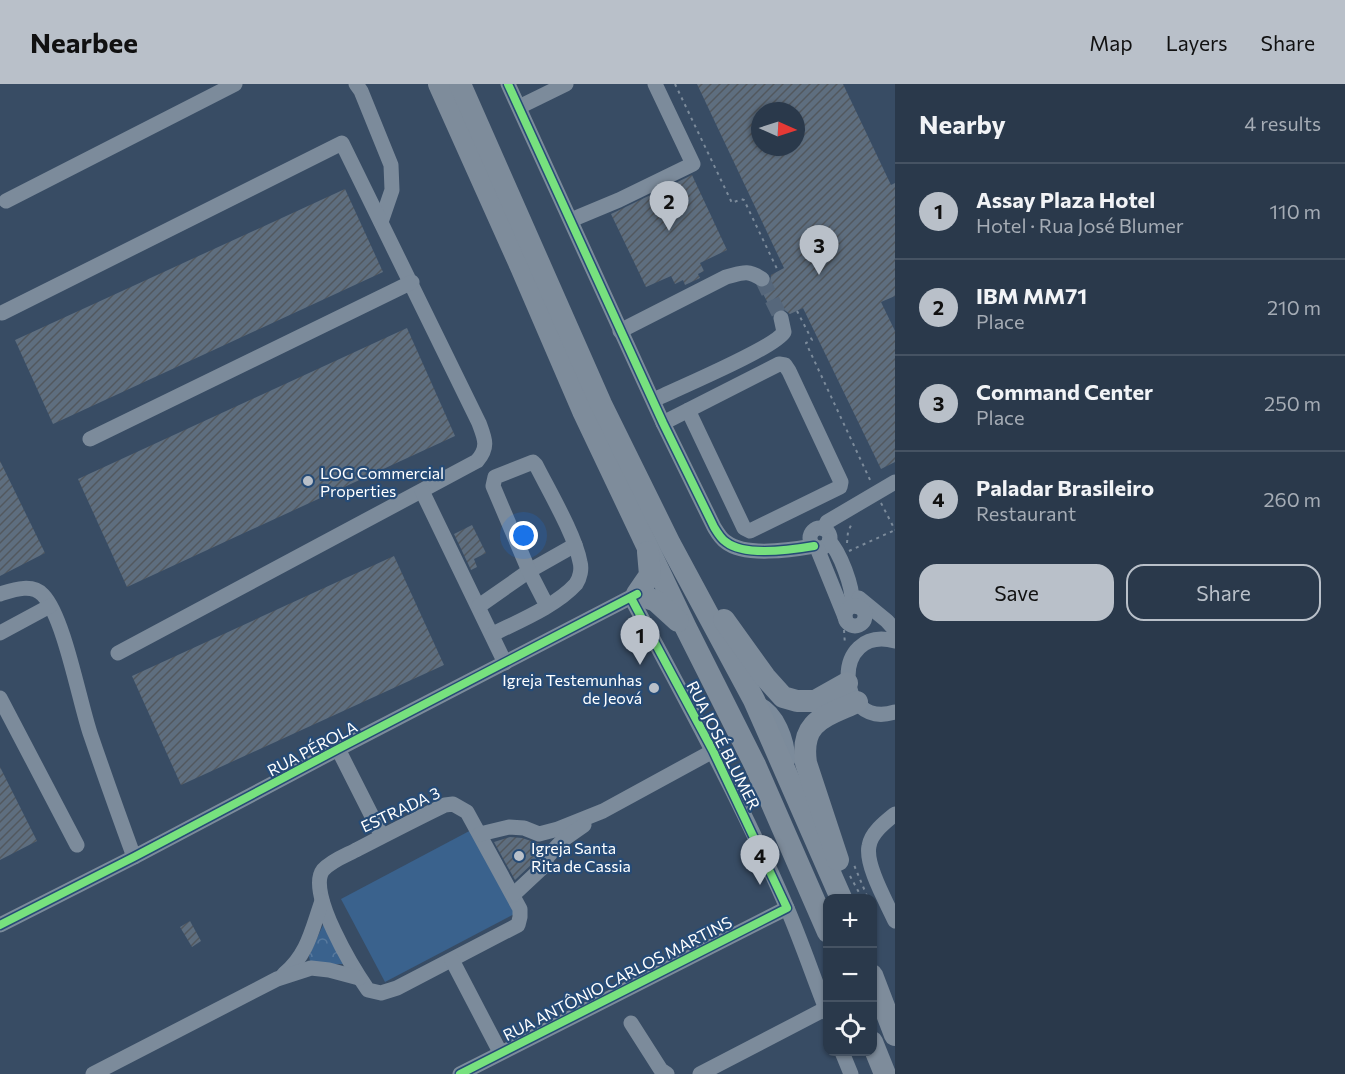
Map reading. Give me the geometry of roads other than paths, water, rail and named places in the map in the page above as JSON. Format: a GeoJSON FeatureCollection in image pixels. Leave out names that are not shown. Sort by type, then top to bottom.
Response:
{"type":"FeatureCollection","features":[{"type":"Feature","properties":{"kind":"highway"},"geometry":{"type":"LineString","coordinates":[[439,84],[583,411],[686,628],[755,765],[823,921]]}},
{"type":"Feature","properties":{"kind":"highway"},"geometry":{"type":"LineString","coordinates":[[461,84],[601,404],[670,544],[754,700],[839,894]]}},
{"type":"Feature","properties":{"kind":"highway"},"geometry":{"type":"LineString","coordinates":[[644,540],[649,555],[650,575],[634,596],[656,601],[686,628]]}},
{"type":"Feature","properties":{"kind":"highway"},"geometry":{"type":"LineString","coordinates":[[670,544],[765,677],[783,697],[796,701],[815,701],[851,683]]}},
{"type":"Feature","properties":{"kind":"highway"},"geometry":{"type":"LineString","coordinates":[[848,894],[806,763],[804,747],[810,730],[851,683]]}},
{"type":"Feature","properties":{"kind":"highway"},"geometry":{"type":"LineString","coordinates":[[877,986],[895,1035]]}},
{"type":"Feature","properties":{"kind":"highway"},"geometry":{"type":"LineString","coordinates":[[877,1053],[885,1074]]}},
{"type":"Feature","properties":{"kind":"street"},"geometry":{"type":"LineString","coordinates":[[6,201],[236,84]]}},
{"type":"Feature","properties":{"kind":"street"},"geometry":{"type":"LineString","coordinates":[[356,84],[361,91],[391,165],[392,190],[381,222]]}},
{"type":"Feature","properties":{"kind":"street"},"geometry":{"type":"LineString","coordinates":[[508,84],[572,220],[620,331],[714,527],[725,542],[739,549],[757,550],[773,544],[820,540],[836,548],[853,591],[893,637]]}},
{"type":"Feature","properties":{"kind":"street"},"geometry":{"type":"LineString","coordinates":[[519,107],[566,84]]}},
{"type":"Feature","properties":{"kind":"street"},"geometry":{"type":"LineString","coordinates":[[572,220],[620,200],[693,164],[655,84]]}},
{"type":"Feature","properties":{"kind":"street"},"geometry":{"type":"LineString","coordinates":[[2,313],[342,143],[479,423],[485,441],[484,452],[477,461],[118,653]]}},
{"type":"Feature","properties":{"kind":"street"},"geometry":{"type":"LineString","coordinates":[[620,331],[726,277],[744,272],[752,273],[762,279]]}},
{"type":"Feature","properties":{"kind":"street"},"geometry":{"type":"LineString","coordinates":[[90,439],[412,282]]}},
{"type":"Feature","properties":{"kind":"street"},"geometry":{"type":"LineString","coordinates":[[654,400],[761,349],[781,337],[784,332],[781,318]]}},
{"type":"Feature","properties":{"kind":"street"},"geometry":{"type":"LineString","coordinates":[[663,423],[688,410],[779,364],[785,365],[841,482],[840,487],[750,531],[744,528],[688,410]]}},
{"type":"Feature","properties":{"kind":"street"},"geometry":{"type":"LineString","coordinates":[[492,634],[547,606],[577,583],[580,574],[581,563],[575,545],[536,465],[528,462],[495,477],[493,486],[529,571],[547,606]]}},
{"type":"Feature","properties":{"kind":"street"},"geometry":{"type":"LineString","coordinates":[[893,637],[852,619],[820,540],[827,522],[851,513],[876,492],[894,482]]}},
{"type":"Feature","properties":{"kind":"street"},"geometry":{"type":"LineString","coordinates":[[422,492],[505,663]]}},
{"type":"Feature","properties":{"kind":"street"},"geometry":{"type":"LineString","coordinates":[[479,606],[529,571],[575,545]]}},
{"type":"Feature","properties":{"kind":"street"},"geometry":{"type":"LineString","coordinates":[[0,594],[22,589],[36,590],[44,595],[57,619],[89,731],[134,857]]}},
{"type":"Feature","properties":{"kind":"street"},"geometry":{"type":"LineString","coordinates":[[853,591],[851,683],[866,710],[878,714],[895,712]]}},
{"type":"Feature","properties":{"kind":"street","name":"RUA PÉROLA"},"geometry":{"type":"LineString","coordinates":[[0,925],[634,596]]}},
{"type":"Feature","properties":{"kind":"street","name":"RUA JOSÉ BLUMER"},"geometry":{"type":"LineString","coordinates":[[634,596],[713,751],[787,908],[823,1004]]}},
{"type":"Feature","properties":{"kind":"street"},"geometry":{"type":"LineString","coordinates":[[0,633],[50,606]]}},
{"type":"Feature","properties":{"kind":"street"},"geometry":{"type":"LineString","coordinates":[[851,683],[857,651],[866,644],[893,637]]}},
{"type":"Feature","properties":{"kind":"street"},"geometry":{"type":"LineString","coordinates":[[0,698],[77,845]]}},
{"type":"Feature","properties":{"kind":"street"},"geometry":{"type":"LineString","coordinates":[[339,749],[382,836]]}},
{"type":"Feature","properties":{"kind":"street"},"geometry":{"type":"LineString","coordinates":[[539,834],[603,811],[713,751]]}},
{"type":"Feature","properties":{"kind":"street","name":"ESTRADA 3"},"geometry":{"type":"LineString","coordinates":[[453,804],[467,812],[480,834],[520,909],[518,925],[452,960],[381,993],[368,990],[340,942],[322,901],[318,884],[322,871],[334,861],[444,805],[453,804]]}},
{"type":"Feature","properties":{"kind":"street"},"geometry":{"type":"LineString","coordinates":[[513,895],[543,867],[548,856],[564,840],[603,811]]}},
{"type":"Feature","properties":{"kind":"street"},"geometry":{"type":"LineString","coordinates":[[895,814],[880,826],[868,845],[870,861],[895,921]]}},
{"type":"Feature","properties":{"kind":"street"},"geometry":{"type":"LineString","coordinates":[[480,834],[517,826],[539,834],[544,839],[548,856]]}},
{"type":"Feature","properties":{"kind":"street"},"geometry":{"type":"LineString","coordinates":[[277,979],[298,961],[304,952],[322,901]]}},
{"type":"Feature","properties":{"kind":"street","name":"RUA ANTÔNIO CARLOS MARTINS"},"geometry":{"type":"LineString","coordinates":[[460,1074],[787,908]]}},
{"type":"Feature","properties":{"kind":"street"},"geometry":{"type":"LineString","coordinates":[[304,952],[305,962],[311,968]]}},
{"type":"Feature","properties":{"kind":"street"},"geometry":{"type":"LineString","coordinates":[[452,960],[500,1052]]}},
{"type":"Feature","properties":{"kind":"street"},"geometry":{"type":"LineString","coordinates":[[93,1074],[277,979],[311,968],[360,978]]}},
{"type":"Feature","properties":{"kind":"street"},"geometry":{"type":"LineString","coordinates":[[700,1074],[823,1013]]}},
{"type":"Feature","properties":{"kind":"street"},"geometry":{"type":"LineString","coordinates":[[631,1023],[661,1070],[666,1074]]}},
{"type":"Feature","properties":{"kind":"street"},"geometry":{"type":"LineString","coordinates":[[844,1056],[851,1074]]}},
{"type":"Feature","properties":{"kind":"tunnel"},"geometry":{"type":"LineString","coordinates":[[762,279],[781,318]]}},
{"type":"Feature","properties":{"kind":"place","name":"IBM MM71"},"geometry":{"type":"Point","coordinates":[669,231]}},
{"type":"Feature","properties":{"kind":"place","name":"Command Center"},"geometry":{"type":"Point","coordinates":[819,275]}},
{"type":"Feature","properties":{"kind":"place","name":"LOG Commercial Properties"},"geometry":{"type":"Point","coordinates":[308,481]}},
{"type":"Feature","properties":{"kind":"place","name":"Assay Plaza Hotel"},"geometry":{"type":"Point","coordinates":[640,665]}},
{"type":"Feature","properties":{"kind":"place","name":"Igreja Testemunhas de Jeová"},"geometry":{"type":"Point","coordinates":[654,688]}},
{"type":"Feature","properties":{"kind":"place","name":"Igreja Santa Rita de Cassia"},"geometry":{"type":"Point","coordinates":[519,856]}},
{"type":"Feature","properties":{"kind":"place","name":"Paladar Brasileiro"},"geometry":{"type":"Point","coordinates":[760,885]}}]}
